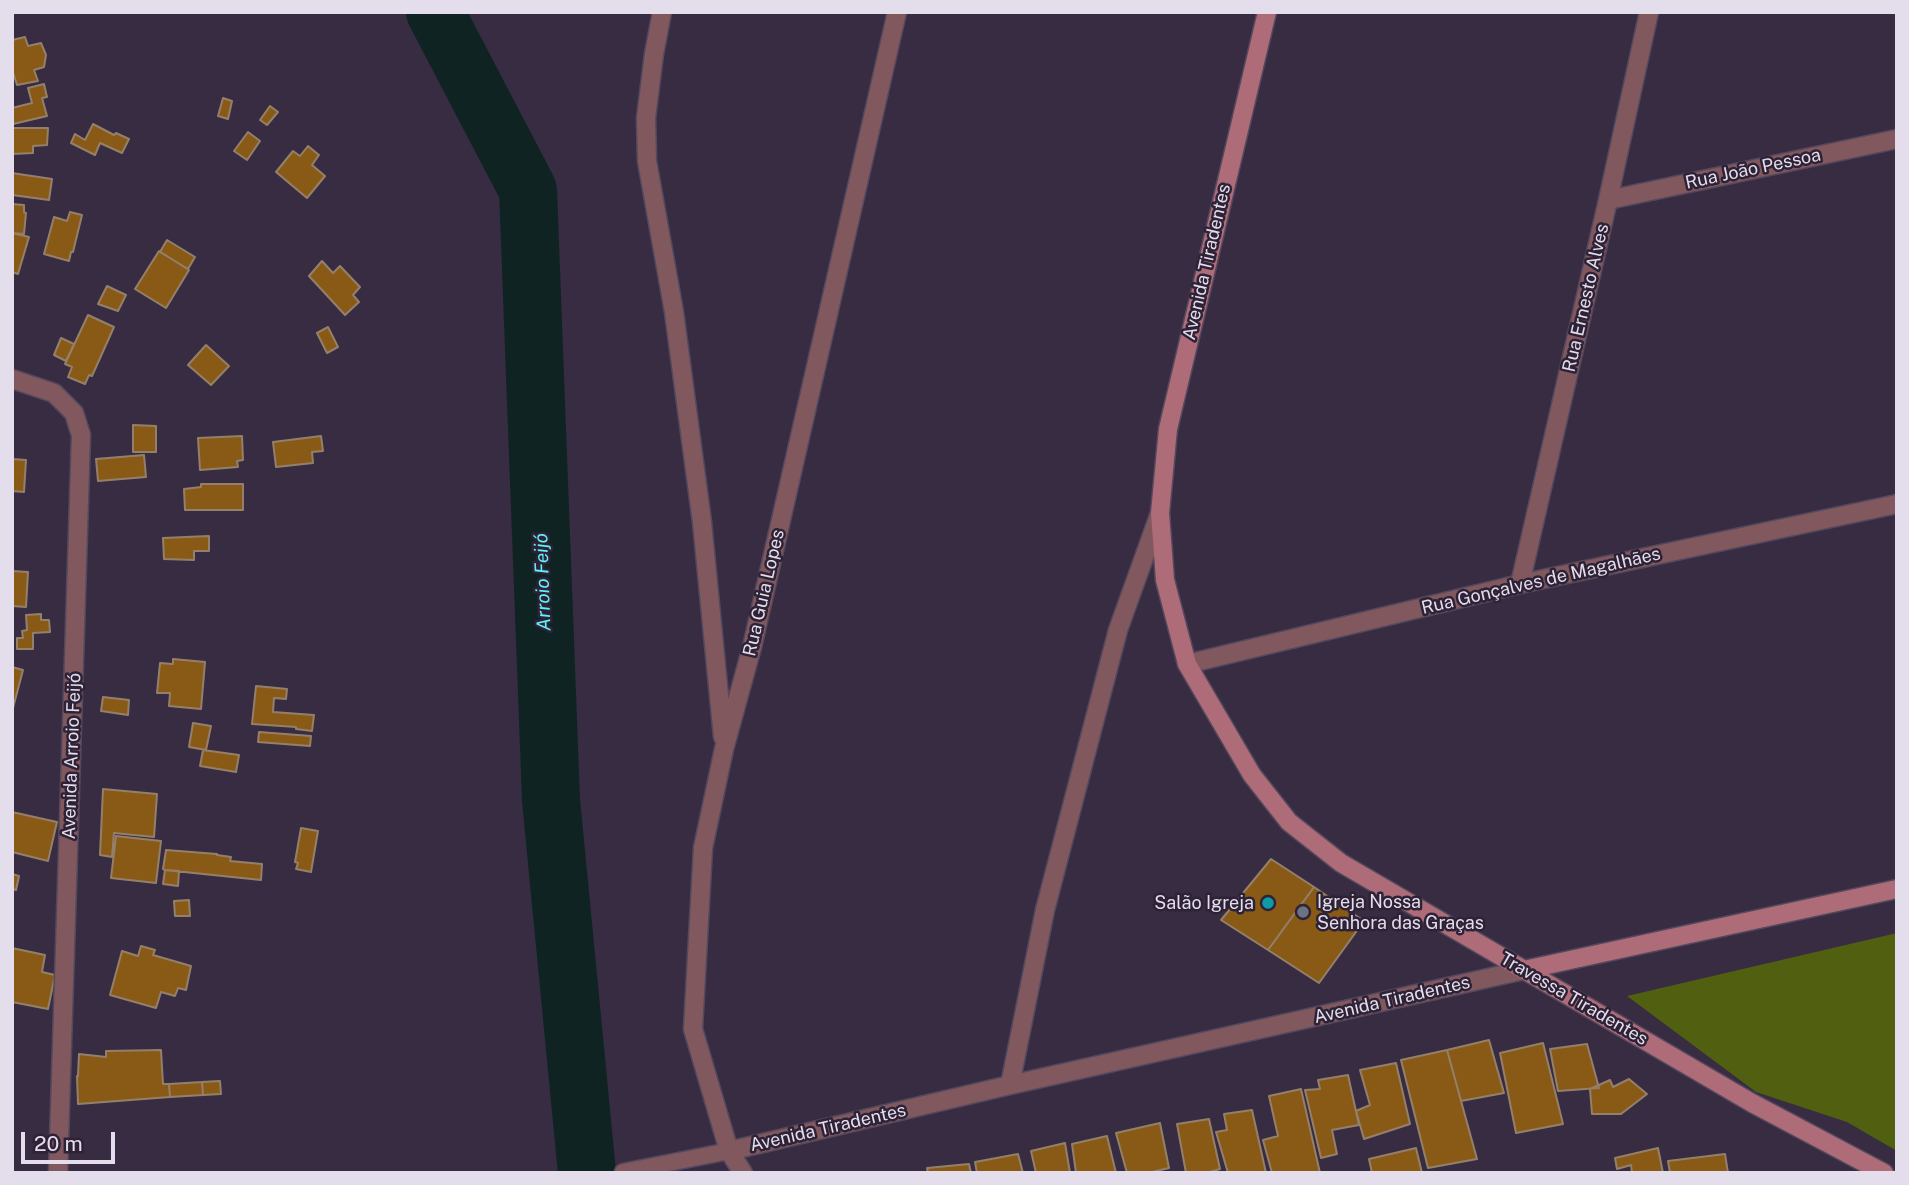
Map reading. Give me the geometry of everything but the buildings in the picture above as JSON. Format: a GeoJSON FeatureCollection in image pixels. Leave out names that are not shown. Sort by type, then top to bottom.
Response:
{"type":"FeatureCollection","features":[{"type":"Feature","properties":{"kind":"main road","name":"Avenida Tiradentes"},"geometry":{"type":"LineString","coordinates":[[1187,664],[1165,580],[1160,513],[1168,429],[1266,12]]}},
{"type":"Feature","properties":{"kind":"main road","name":"Travessa Tiradentes"},"geometry":{"type":"LineString","coordinates":[[1187,664],[1251,775],[1289,822],[1341,863],[1752,1103],[1884,1173]]}},
{"type":"Feature","properties":{"kind":"main road","name":"Avenida Tiradentes"},"geometry":{"type":"LineString","coordinates":[[1524,970],[1897,889]]}},
{"type":"Feature","properties":{"kind":"street"},"geometry":{"type":"LineString","coordinates":[[662,12],[646,118],[647,161],[674,312],[702,522],[724,749]]}},
{"type":"Feature","properties":{"kind":"street","name":"Rua Guia Lopes"},"geometry":{"type":"LineString","coordinates":[[743,1173],[729,1151],[693,1029],[703,848],[724,749],[752,647],[897,12]]}},
{"type":"Feature","properties":{"kind":"street","name":"Rua Ernesto Alves"},"geometry":{"type":"LineString","coordinates":[[1520,584],[1649,12]]}},
{"type":"Feature","properties":{"kind":"street","name":"Rua João Pessoa"},"geometry":{"type":"LineString","coordinates":[[1608,200],[1897,139]]}},
{"type":"Feature","properties":{"kind":"street","name":"Avenida Arroio Feijó"},"geometry":{"type":"LineString","coordinates":[[12,379],[54,393],[74,413],[81,435],[58,1173]]}},
{"type":"Feature","properties":{"kind":"street","name":"Rua Gonçalves de Magalhães"},"geometry":{"type":"LineString","coordinates":[[1187,664],[1520,584],[1897,504]]}},
{"type":"Feature","properties":{"kind":"street","name":"Avenida Tiradentes"},"geometry":{"type":"LineString","coordinates":[[1010,1085],[1045,910],[1118,630],[1160,513]]}},
{"type":"Feature","properties":{"kind":"street","name":"Avenida Tiradentes"},"geometry":{"type":"LineString","coordinates":[[729,1151],[1524,970]]}},
{"type":"Feature","properties":{"kind":"lane"},"geometry":{"type":"LineString","coordinates":[[624,1172],[729,1151]]}},
{"type":"Feature","properties":{"kind":"green space"},"geometry":{"type":"Polygon","coordinates":[[[1897,933],[1897,1151],[1847,1122],[1756,1092],[1627,996],[1897,933]]]}},
{"type":"Feature","properties":{"kind":"waterway","name":"Arroio Feijó"},"geometry":{"type":"LineString","coordinates":[[435,12],[528,190],[551,800],[587,1173]]}},
{"type":"Feature","properties":{"kind":"place","name":"Salão Igreja"},"geometry":{"type":"Point","coordinates":[1268,903]}},
{"type":"Feature","properties":{"kind":"place","name":"Igreja Nossa Senhora das Graças"},"geometry":{"type":"Point","coordinates":[1303,912]}}]}
